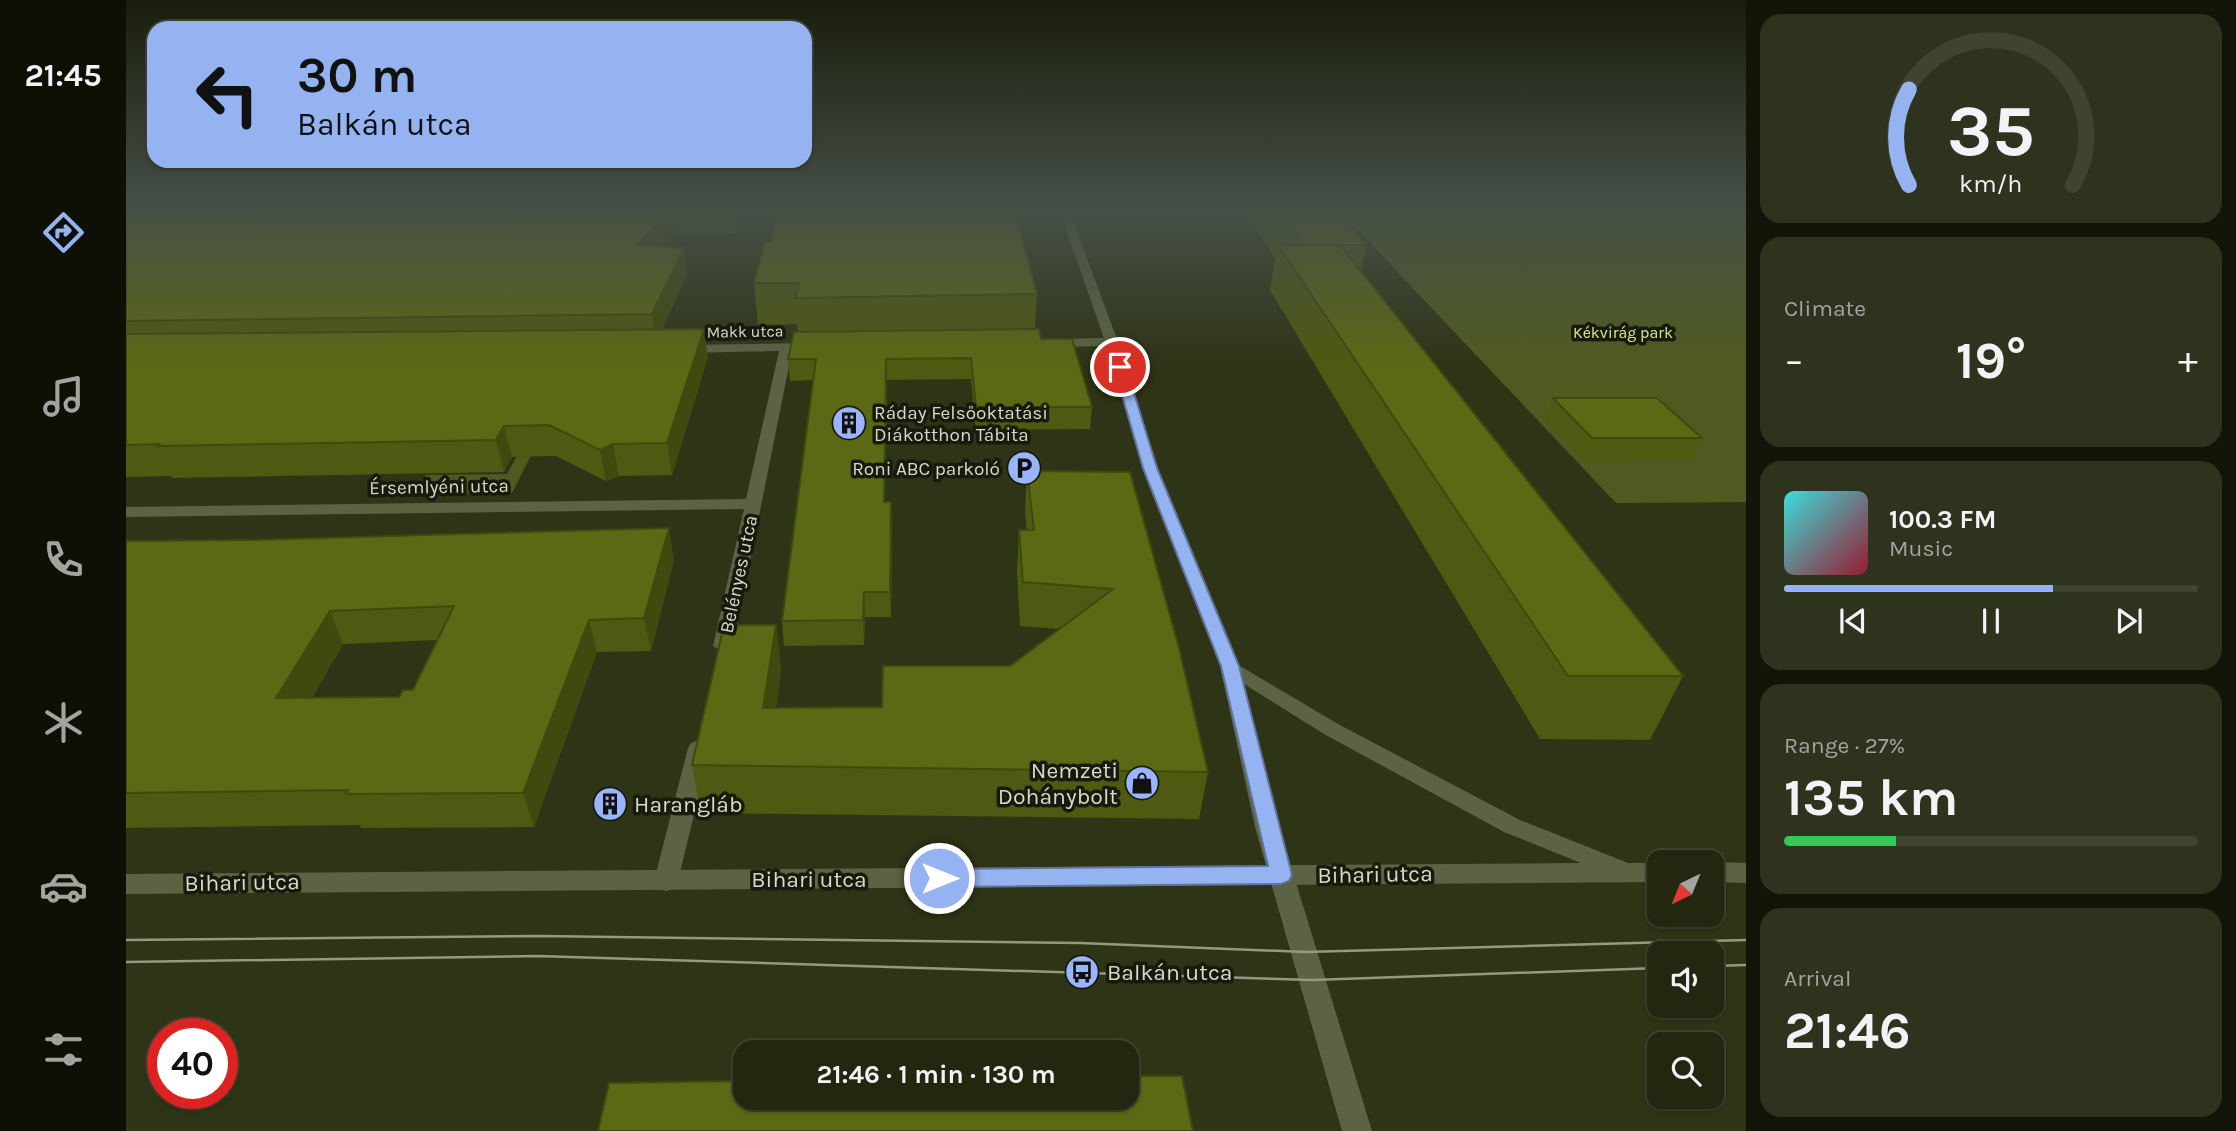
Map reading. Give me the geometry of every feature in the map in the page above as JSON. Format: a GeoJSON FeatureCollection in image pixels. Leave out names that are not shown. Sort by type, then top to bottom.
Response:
{"type":"FeatureCollection","features":[{"type":"Feature","properties":{"kind":"street"},"geometry":{"type":"LineString","coordinates":[[1082,260],[1112,342],[1150,468],[1230,666],[1281,875],[1357,1131]]}},
{"type":"Feature","properties":{"kind":"street"},"geometry":{"type":"LineString","coordinates":[[1030,343],[1112,342]]}},
{"type":"Feature","properties":{"kind":"street","name":"Makk utca"},"geometry":{"type":"LineString","coordinates":[[675,349],[826,347]]}},
{"type":"Feature","properties":{"kind":"street","name":"Belényes utca"},"geometry":{"type":"LineString","coordinates":[[719,663],[786,348]]}},
{"type":"Feature","properties":{"kind":"street","name":"Érsemlyéni utca"},"geometry":{"type":"LineString","coordinates":[[126,512],[753,504]]}},
{"type":"Feature","properties":{"kind":"street"},"geometry":{"type":"LineString","coordinates":[[1230,666],[1331,729],[1512,826],[1629,872]]}},
{"type":"Feature","properties":{"kind":"street"},"geometry":{"type":"LineString","coordinates":[[666,881],[704,727]]}},
{"type":"Feature","properties":{"kind":"street","name":"Bihari utca"},"geometry":{"type":"LineString","coordinates":[[126,884],[1647,872]]}},
{"type":"Feature","properties":{"kind":"street"},"geometry":{"type":"LineString","coordinates":[[1724,872],[1746,873]]}},
{"type":"Feature","properties":{"kind":"green space","name":"Kékvirág park"},"geometry":{"type":"Polygon","coordinates":[[[1386,260],[1746,260],[1746,502],[1616,503],[1386,260]]]}},
{"type":"Feature","properties":{"kind":"green space"},"geometry":{"type":"Polygon","coordinates":[[[557,404],[512,493],[413,494],[426,475],[507,474],[534,425],[557,404]]]}},
{"type":"Feature","properties":{"kind":"building"},"geometry":{"type":"Polygon","coordinates":[[[126,260],[678,260],[652,314],[126,321],[126,260]]]}},
{"type":"Feature","properties":{"kind":"building"},"geometry":{"type":"Polygon","coordinates":[[[760,260],[1028,260],[1037,294],[795,298],[799,283],[754,283],[760,260]]]}},
{"type":"Feature","properties":{"kind":"building"},"geometry":{"type":"Polygon","coordinates":[[[1288,260],[1352,260],[1683,676],[1568,676],[1288,260]]]}},
{"type":"Feature","properties":{"kind":"building"},"geometry":{"type":"Polygon","coordinates":[[[704,329],[667,443],[613,444],[600,450],[549,425],[504,426],[496,440],[126,445],[126,334],[704,329]]]}},
{"type":"Feature","properties":{"kind":"building"},"geometry":{"type":"Polygon","coordinates":[[[1039,329],[1041,339],[1072,339],[1092,407],[976,407],[971,358],[886,359],[884,502],[891,502],[890,592],[864,592],[863,620],[782,621],[816,359],[788,359],[794,332],[1039,329]]]}},
{"type":"Feature","properties":{"kind":"building"},"geometry":{"type":"Polygon","coordinates":[[[1553,398],[1657,398],[1702,438],[1592,438],[1553,398]]]}},
{"type":"Feature","properties":{"kind":"building"},"geometry":{"type":"Polygon","coordinates":[[[1027,471],[1130,472],[1179,648],[1208,772],[692,765],[724,625],[776,625],[763,708],[882,707],[883,666],[1010,666],[1113,589],[1023,582],[1019,530],[1034,530],[1027,471]]]}},
{"type":"Feature","properties":{"kind":"building"},"geometry":{"type":"Polygon","coordinates":[[[669,528],[644,618],[589,620],[523,793],[346,794],[348,790],[126,793],[126,541],[669,528]],[[454,606],[330,611],[276,698],[399,697],[403,690],[413,690],[454,606]]]}},
{"type":"Feature","properties":{"kind":"building"},"geometry":{"type":"Polygon","coordinates":[[[1139,1076],[1182,1076],[1193,1131],[598,1131],[609,1083],[733,1081],[733,1110],[1139,1110],[1139,1076]]]}},
{"type":"Feature","properties":{"kind":"tram line"},"geometry":{"type":"LineString","coordinates":[[126,940],[540,936],[1080,943],[1305,952],[1746,940]]}},
{"type":"Feature","properties":{"kind":"tram line"},"geometry":{"type":"LineString","coordinates":[[126,962],[537,956],[1313,980],[1647,968]]}},
{"type":"Feature","properties":{"kind":"tram line"},"geometry":{"type":"LineString","coordinates":[[1724,966],[1746,965]]}},
{"type":"Feature","properties":{"kind":"place","name":"Ráday Felsőoktatási Diákotthon Tábita"},"geometry":{"type":"Point","coordinates":[849,423]}},
{"type":"Feature","properties":{"kind":"place","name":"Roni ABC parkoló"},"geometry":{"type":"Point","coordinates":[1024,468]}},
{"type":"Feature","properties":{"kind":"place","name":"Nemzeti Dohánybolt"},"geometry":{"type":"Point","coordinates":[1142,783]}},
{"type":"Feature","properties":{"kind":"place","name":"Harangláb"},"geometry":{"type":"Point","coordinates":[610,804]}},
{"type":"Feature","properties":{"kind":"place","name":"Balkán utca"},"geometry":{"type":"Point","coordinates":[1082,972]}},
{"type":"Feature","properties":{"kind":"route"},"geometry":{"type":"LineString","coordinates":[[939,878],[1281,875],[1267,827],[1230,666],[1150,468],[1120,367]]}}]}
